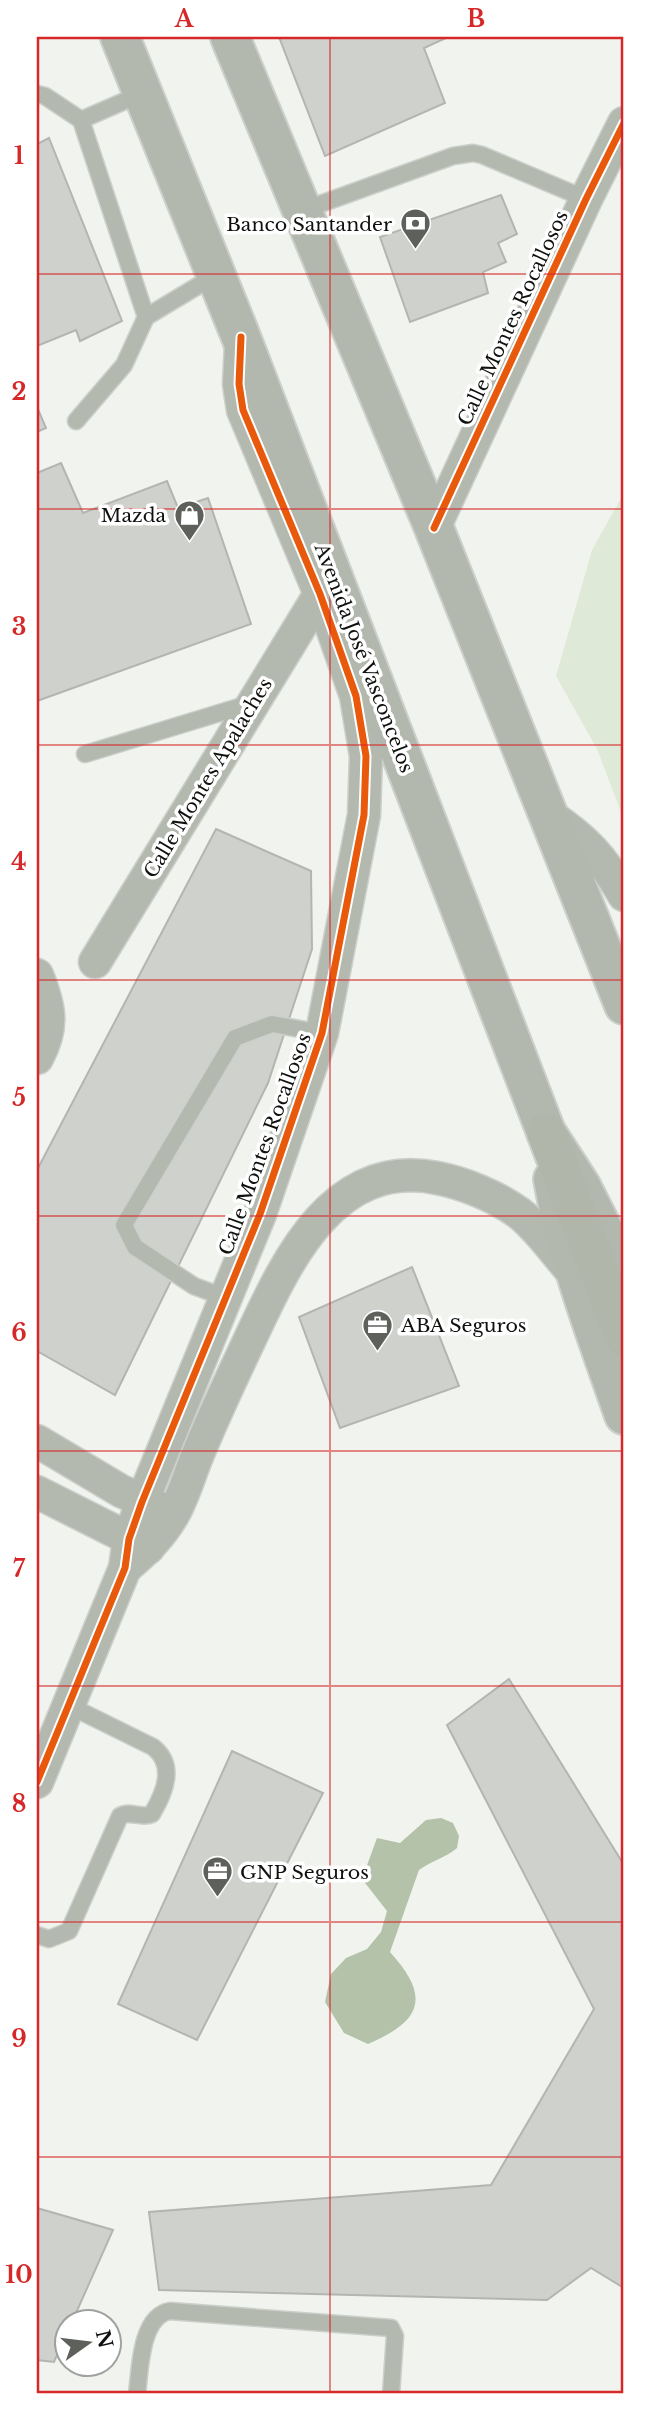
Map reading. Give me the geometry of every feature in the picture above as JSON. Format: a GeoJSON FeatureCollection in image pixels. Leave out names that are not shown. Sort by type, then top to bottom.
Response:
{"type":"FeatureCollection","features":[{"type":"Feature","properties":{"kind":"highway"},"geometry":{"type":"LineString","coordinates":[[546,1132],[624,1337]]}},
{"type":"Feature","properties":{"kind":"main road","name":"Avenida José Vasconcelos"},"geometry":{"type":"LineString","coordinates":[[120,37],[241,337],[546,1132],[581,1186],[624,1271]]}},
{"type":"Feature","properties":{"kind":"main road"},"geometry":{"type":"LineString","coordinates":[[230,37],[434,528],[624,1005]]}},
{"type":"Feature","properties":{"kind":"main road"},"geometry":{"type":"LineString","coordinates":[[546,1132],[562,1228],[576,1277],[624,1415]]}},
{"type":"Feature","properties":{"kind":"street","name":"Calle Montes Rocallosos"},"geometry":{"type":"LineString","coordinates":[[434,528],[586,199],[624,123]]}},
{"type":"Feature","properties":{"kind":"street","name":"Calle Montes Rocallosos"},"geometry":{"type":"LineString","coordinates":[[37,1782],[45,1743],[68,1705],[134,1552],[142,1502],[287,1141],[323,1033],[364,816],[366,757],[356,696],[320,594],[243,410],[239,384],[241,337]]}},
{"type":"Feature","properties":{"kind":"street","name":"Calle Montes Apalaches"},"geometry":{"type":"LineString","coordinates":[[95,962],[320,594]]}},
{"type":"Feature","properties":{"kind":"street"},"geometry":{"type":"LineString","coordinates":[[548,815],[589,844],[604,860],[624,895]]}},
{"type":"Feature","properties":{"kind":"street"},"geometry":{"type":"LineString","coordinates":[[37,975],[49,1004],[51,1020],[37,1058]]}},
{"type":"Feature","properties":{"kind":"street","name":"Calle Montes Rocallosos"},"geometry":{"type":"LineString","coordinates":[[134,1552],[174,1513],[212,1419],[271,1295],[302,1240],[325,1212],[361,1188],[388,1178],[415,1174],[458,1182],[519,1213],[576,1277]]}},
{"type":"Feature","properties":{"kind":"street"},"geometry":{"type":"LineString","coordinates":[[37,1441],[142,1502],[174,1513]]}},
{"type":"Feature","properties":{"kind":"street"},"geometry":{"type":"LineString","coordinates":[[37,1492],[134,1552]]}},
{"type":"Feature","properties":{"kind":"lane"},"geometry":{"type":"LineString","coordinates":[[81,120],[143,93]]}},
{"type":"Feature","properties":{"kind":"lane"},"geometry":{"type":"LineString","coordinates":[[37,94],[45,96],[81,120],[146,317]]}},
{"type":"Feature","properties":{"kind":"lane"},"geometry":{"type":"LineString","coordinates":[[301,211],[453,156],[473,153],[586,199]]}},
{"type":"Feature","properties":{"kind":"lane"},"geometry":{"type":"LineString","coordinates":[[76,421],[124,365],[146,317],[216,275]]}},
{"type":"Feature","properties":{"kind":"lane"},"geometry":{"type":"LineString","coordinates":[[85,754],[254,702]]}},
{"type":"Feature","properties":{"kind":"lane"},"geometry":{"type":"LineString","coordinates":[[226,1298],[194,1286],[135,1247],[124,1225],[235,1038],[272,1024],[323,1033]]}},
{"type":"Feature","properties":{"kind":"lane"},"geometry":{"type":"LineString","coordinates":[[37,1935],[49,1938],[69,1931],[120,1816],[128,1813],[145,1816],[152,1814],[168,1773],[161,1753],[153,1747],[68,1705]]}},
{"type":"Feature","properties":{"kind":"lane"},"geometry":{"type":"LineString","coordinates":[[137,2394],[139,2352],[158,2317],[170,2311],[391,2328],[396,2336],[391,2394]]}},
{"type":"Feature","properties":{"kind":"shaded area"},"geometry":{"type":"Polygon","coordinates":[[[624,493],[624,820],[597,749],[556,676],[592,550],[624,493]]]}},
{"type":"Feature","properties":{"kind":"shaded area"},"geometry":{"type":"Polygon","coordinates":[[[441,1818],[453,1823],[459,1836],[457,1848],[419,1870],[390,1952],[411,1982],[415,2006],[410,2017],[400,2026],[368,2044],[344,2033],[325,2002],[331,1974],[346,1958],[367,1949],[381,1932],[387,1911],[362,1879],[377,1838],[400,1843],[426,1820],[441,1818]]]}},
{"type":"Feature","properties":{"kind":"building"},"geometry":{"type":"Polygon","coordinates":[[[279,37],[448,37],[424,48],[445,103],[325,156],[279,37]]]}},
{"type":"Feature","properties":{"kind":"building"},"geometry":{"type":"Polygon","coordinates":[[[49,138],[122,321],[80,341],[76,330],[37,346],[37,144],[49,138]]]}},
{"type":"Feature","properties":{"kind":"building"},"geometry":{"type":"Polygon","coordinates":[[[501,195],[517,234],[498,243],[506,262],[483,272],[488,293],[410,322],[380,237],[501,195]]]}},
{"type":"Feature","properties":{"kind":"building"},"geometry":{"type":"Polygon","coordinates":[[[37,407],[46,428],[37,432],[37,407]]]}},
{"type":"Feature","properties":{"kind":"building"},"geometry":{"type":"Polygon","coordinates":[[[61,463],[83,513],[167,481],[178,508],[208,498],[251,624],[37,701],[37,473],[61,463]]]}},
{"type":"Feature","properties":{"kind":"building"},"geometry":{"type":"Polygon","coordinates":[[[216,829],[311,871],[312,949],[268,1083],[115,1395],[37,1351],[37,1170],[216,829]]]}},
{"type":"Feature","properties":{"kind":"building","name":"ABA Seguros"},"geometry":{"type":"Polygon","coordinates":[[[412,1267],[459,1386],[340,1428],[299,1317],[412,1267]]]}},
{"type":"Feature","properties":{"kind":"building"},"geometry":{"type":"Polygon","coordinates":[[[509,1679],[624,1865],[624,2288],[591,2268],[547,2300],[159,2290],[149,2212],[491,2185],[594,2009],[447,1725],[509,1679]]]}},
{"type":"Feature","properties":{"kind":"building","name":"GNP Seguros"},"geometry":{"type":"Polygon","coordinates":[[[232,1751],[323,1793],[197,2040],[118,2004],[232,1751]]]}},
{"type":"Feature","properties":{"kind":"building"},"geometry":{"type":"Polygon","coordinates":[[[37,2208],[113,2230],[78,2308],[52,2308],[52,2362],[37,2360],[37,2208]]]}},
{"type":"Feature","properties":{"kind":"cycle path"},"geometry":{"type":"LineString","coordinates":[[434,528],[586,199],[624,123]]}},
{"type":"Feature","properties":{"kind":"cycle path"},"geometry":{"type":"LineString","coordinates":[[37,1782],[125,1568],[129,1539],[142,1502],[260,1214],[322,1033],[364,815],[366,756],[356,696],[320,594],[243,410],[239,384],[241,337]]}},
{"type":"Feature","properties":{"kind":"place","name":"Banco Santander"},"geometry":{"type":"Point","coordinates":[415,251]}},
{"type":"Feature","properties":{"kind":"place","name":"Mazda"},"geometry":{"type":"Point","coordinates":[189,542]}},
{"type":"Feature","properties":{"kind":"place","name":"ABA Seguros"},"geometry":{"type":"Point","coordinates":[378,1352]}},
{"type":"Feature","properties":{"kind":"place","name":"GNP Seguros"},"geometry":{"type":"Point","coordinates":[217,1899]}}]}
